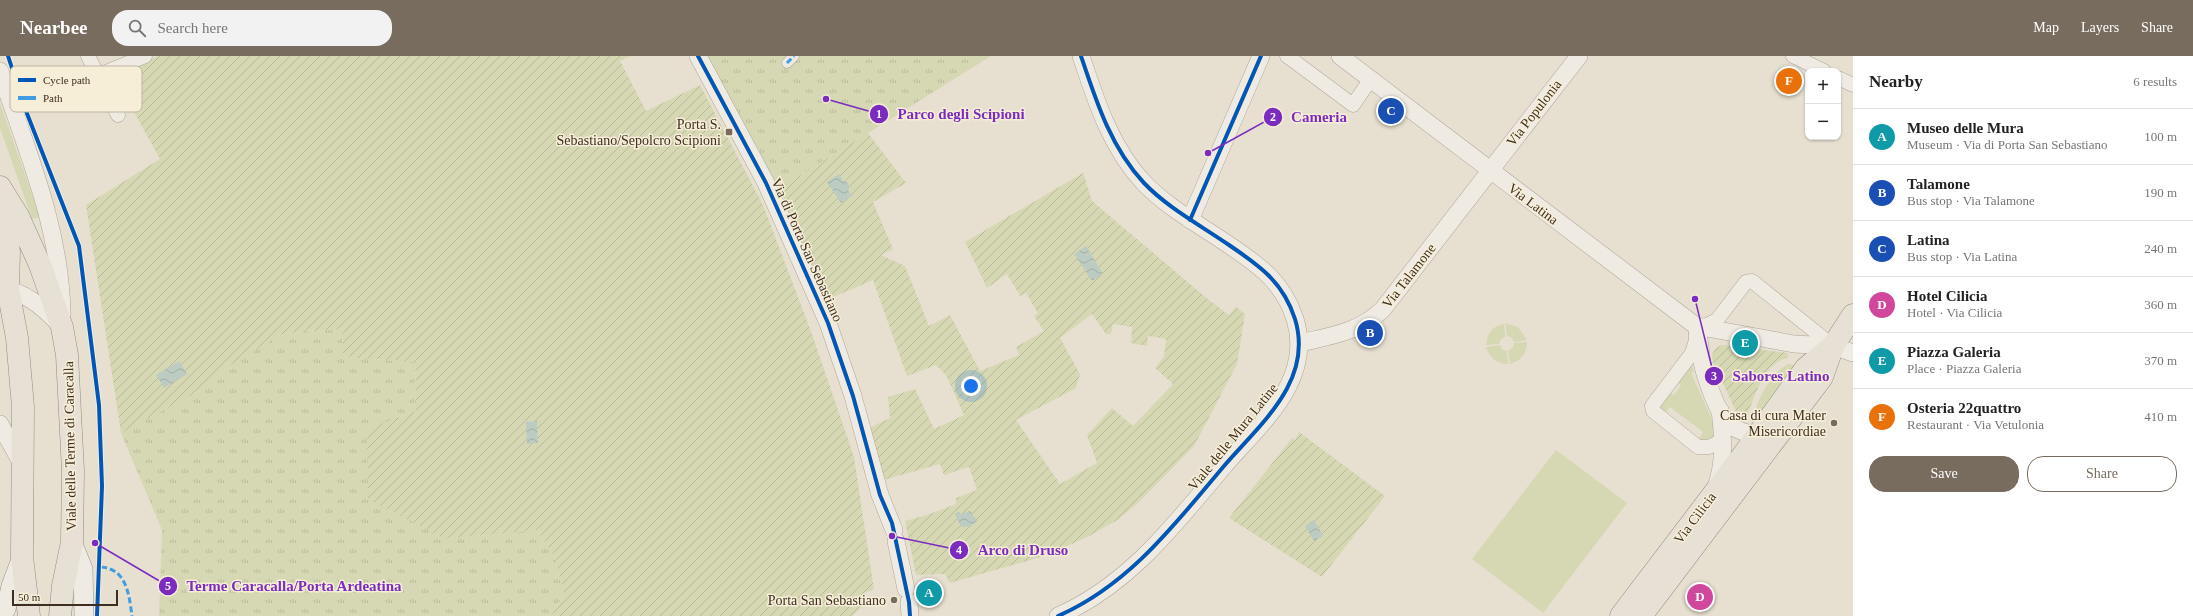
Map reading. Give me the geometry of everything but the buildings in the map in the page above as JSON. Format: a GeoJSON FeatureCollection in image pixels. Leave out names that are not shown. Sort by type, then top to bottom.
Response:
{"type":"FeatureCollection","features":[{"type":"Feature","properties":{"kind":"main road","name":"Viale delle Terme di Caracalla"},"geometry":{"type":"LineString","coordinates":[[0,187],[26,232],[62,327],[67,355],[71,398],[73,471],[72,542],[63,586],[60,616]]}},
{"type":"Feature","properties":{"kind":"main road","name":"Viale delle Terme di Caracalla"},"geometry":{"type":"LineString","coordinates":[[0,187],[9,252],[3,286],[17,338],[22,388],[24,467],[22,557],[29,616]]}},
{"type":"Feature","properties":{"kind":"main road"},"geometry":{"type":"LineString","coordinates":[[1767,432],[1822,377],[1843,349],[1853,316]]}},
{"type":"Feature","properties":{"kind":"main road","name":"Via Cilicia"},"geometry":{"type":"LineString","coordinates":[[1621,616],[1714,492],[1767,432]]}},
{"type":"Feature","properties":{"kind":"main road","name":"Via Cilicia"},"geometry":{"type":"LineString","coordinates":[[1642,616],[1709,524],[1767,432]]}},
{"type":"Feature","properties":{"kind":"main road","name":"Viale delle Terme di Caracalla"},"geometry":{"type":"LineString","coordinates":[[72,542],[83,569],[84,616]]}},
{"type":"Feature","properties":{"kind":"main road","name":"Viale delle Terme di Caracalla"},"geometry":{"type":"LineString","coordinates":[[6,609],[11,586],[22,557]]}},
{"type":"Feature","properties":{"kind":"street"},"geometry":{"type":"LineString","coordinates":[[88,56],[94,66]]}},
{"type":"Feature","properties":{"kind":"street"},"geometry":{"type":"LineString","coordinates":[[121,66],[145,56]]}},
{"type":"Feature","properties":{"kind":"street","name":"Via di Porta San Sebastiano"},"geometry":{"type":"LineString","coordinates":[[698,56],[766,183],[828,323],[853,396],[880,495],[895,536],[910,606]]}},
{"type":"Feature","properties":{"kind":"street","name":"Viale delle Mura Latine"},"geometry":{"type":"LineString","coordinates":[[1058,616],[1088,601],[1112,585],[1132,569],[1165,535],[1277,404],[1295,371],[1300,343],[1289,301],[1276,282],[1255,263],[1190,220],[1150,189],[1130,167],[1115,142],[1102,114],[1081,56]]}},
{"type":"Feature","properties":{"kind":"street"},"geometry":{"type":"LineString","coordinates":[[1190,220],[1261,56]]}},
{"type":"Feature","properties":{"kind":"street"},"geometry":{"type":"LineString","coordinates":[[1287,56],[1353,105],[1370,80]]}},
{"type":"Feature","properties":{"kind":"street","name":"Via Latina"},"geometry":{"type":"LineString","coordinates":[[1340,56],[1489,171],[1696,326]]}},
{"type":"Feature","properties":{"kind":"street","name":"Via Populonia"},"geometry":{"type":"LineString","coordinates":[[1489,171],[1579,56]]}},
{"type":"Feature","properties":{"kind":"street"},"geometry":{"type":"LineString","coordinates":[[1793,56],[1818,68]]}},
{"type":"Feature","properties":{"kind":"street","name":"Viale delle Terme di Caracalla"},"geometry":{"type":"LineString","coordinates":[[0,71],[10,100]]}},
{"type":"Feature","properties":{"kind":"street"},"geometry":{"type":"LineString","coordinates":[[1841,79],[1853,85]]}},
{"type":"Feature","properties":{"kind":"street","name":"Viale delle Terme di Caracalla"},"geometry":{"type":"LineString","coordinates":[[14,112],[51,221],[58,265],[62,327]]}},
{"type":"Feature","properties":{"kind":"street","name":"Via Talamone"},"geometry":{"type":"LineString","coordinates":[[1300,343],[1353,330],[1377,315],[1489,171]]}},
{"type":"Feature","properties":{"kind":"street"},"geometry":{"type":"LineString","coordinates":[[1696,326],[1708,325],[1717,320],[1746,282],[1752,281],[1843,349]]}},
{"type":"Feature","properties":{"kind":"street"},"geometry":{"type":"LineString","coordinates":[[3,286],[32,299],[62,327]]}},
{"type":"Feature","properties":{"kind":"street"},"geometry":{"type":"LineString","coordinates":[[1696,326],[1794,344],[1843,349]]}},
{"type":"Feature","properties":{"kind":"street"},"geometry":{"type":"LineString","coordinates":[[1696,326],[1705,371],[1720,410],[1729,424],[1736,429],[1767,432]]}},
{"type":"Feature","properties":{"kind":"street"},"geometry":{"type":"LineString","coordinates":[[1696,326],[1696,340],[1692,352],[1652,406],[1653,412],[1698,447],[1709,447],[1722,440]]}},
{"type":"Feature","properties":{"kind":"street"},"geometry":{"type":"LineString","coordinates":[[1714,492],[1721,468],[1722,440],[1720,410]]}},
{"type":"Feature","properties":{"kind":"street"},"geometry":{"type":"LineString","coordinates":[[0,424],[24,467]]}},
{"type":"Feature","properties":{"kind":"green space"},"geometry":{"type":"Polygon","coordinates":[[[158,56],[630,56],[620,61],[646,111],[700,85],[763,205],[812,334],[854,457],[874,590],[865,592],[867,602],[852,616],[551,616],[564,594],[554,556],[537,530],[445,539],[368,499],[367,429],[416,411],[415,362],[343,357],[342,329],[282,334],[232,364],[199,391],[121,433],[86,205],[160,159],[134,112],[142,112],[142,66],[136,66],[158,56]]]}},
{"type":"Feature","properties":{"kind":"green space"},"geometry":{"type":"Polygon","coordinates":[[[707,56],[991,56],[777,190],[707,56]]]}},
{"type":"Feature","properties":{"kind":"green space"},"geometry":{"type":"Polygon","coordinates":[[[0,103],[40,217],[32,219],[0,128],[0,103]]]}},
{"type":"Feature","properties":{"kind":"green space"},"geometry":{"type":"Polygon","coordinates":[[[868,133],[906,183],[873,202],[893,249],[881,255],[905,266],[929,326],[950,315],[980,371],[1019,355],[1016,347],[1044,331],[1034,316],[1038,313],[1026,293],[1020,296],[1007,274],[987,288],[965,242],[1083,173],[1092,201],[1210,301],[1229,315],[1236,307],[1245,314],[1237,364],[1194,446],[1139,502],[1119,519],[1091,535],[1048,555],[950,583],[945,574],[916,575],[905,521],[927,515],[956,504],[956,498],[977,490],[969,467],[944,475],[940,464],[880,481],[865,430],[890,418],[888,397],[915,389],[934,429],[964,415],[946,375],[936,365],[907,376],[873,280],[826,300],[777,190],[868,133]],[[1092,314],[1060,338],[1080,374],[1076,388],[1016,420],[1060,484],[1097,463],[1087,435],[1112,408],[1133,426],[1173,384],[1155,368],[1164,356],[1166,339],[1148,336],[1147,346],[1131,343],[1132,327],[1113,324],[1111,334],[1106,334],[1092,314]]]}},
{"type":"Feature","properties":{"kind":"green space"},"geometry":{"type":"Polygon","coordinates":[[[1505,323],[1518,327],[1527,340],[1514,342],[1512,338],[1507,336],[1505,323]]]}},
{"type":"Feature","properties":{"kind":"green space"},"geometry":{"type":"Polygon","coordinates":[[[1504,324],[1505,337],[1501,339],[1499,344],[1486,345],[1491,331],[1504,324]]]}},
{"type":"Feature","properties":{"kind":"green space"},"geometry":{"type":"Polygon","coordinates":[[[342,329],[343,357],[415,362],[416,411],[445,539],[537,530],[554,556],[564,594],[551,616],[159,616],[162,530],[121,433],[199,391],[232,364],[282,334],[342,329]]]}},
{"type":"Feature","properties":{"kind":"green space"},"geometry":{"type":"Polygon","coordinates":[[[1527,342],[1526,350],[1523,356],[1510,364],[1508,351],[1513,347],[1514,343],[1527,342]]]}},
{"type":"Feature","properties":{"kind":"green space"},"geometry":{"type":"Polygon","coordinates":[[[1500,345],[1503,350],[1507,351],[1508,364],[1500,363],[1494,360],[1486,347],[1500,345]]]}},
{"type":"Feature","properties":{"kind":"green space"},"geometry":{"type":"Polygon","coordinates":[[[1722,345],[1788,353],[1788,358],[1773,366],[1767,373],[1757,390],[1747,415],[1743,419],[1739,418],[1712,360],[1714,351],[1717,347],[1722,345]]]}},
{"type":"Feature","properties":{"kind":"green space"},"geometry":{"type":"Polygon","coordinates":[[[1788,364],[1798,367],[1758,418],[1754,418],[1761,395],[1766,387],[1776,373],[1788,364]]]}},
{"type":"Feature","properties":{"kind":"green space"},"geometry":{"type":"Polygon","coordinates":[[[1690,366],[1692,366],[1694,372],[1691,373],[1718,433],[1712,439],[1698,440],[1703,432],[1670,407],[1664,415],[1659,409],[1670,392],[1674,395],[1681,385],[1677,382],[1690,366]]]}},
{"type":"Feature","properties":{"kind":"green space"},"geometry":{"type":"Polygon","coordinates":[[[1299,432],[1385,496],[1322,577],[1229,518],[1292,438],[1295,440],[1299,432]]]}},
{"type":"Feature","properties":{"kind":"green space"},"geometry":{"type":"Polygon","coordinates":[[[1556,450],[1627,503],[1543,613],[1472,559],[1556,450]]]}},
{"type":"Feature","properties":{"kind":"water"},"geometry":{"type":"Polygon","coordinates":[[[839,174],[843,181],[847,182],[850,187],[848,190],[852,196],[841,203],[827,182],[839,174]]]}},
{"type":"Feature","properties":{"kind":"water"},"geometry":{"type":"Polygon","coordinates":[[[1086,246],[1103,274],[1092,281],[1074,254],[1086,246]]]}},
{"type":"Feature","properties":{"kind":"water"},"geometry":{"type":"Polygon","coordinates":[[[179,361],[187,374],[164,388],[156,375],[179,361]]]}},
{"type":"Feature","properties":{"kind":"water"},"geometry":{"type":"Polygon","coordinates":[[[537,421],[538,443],[527,444],[526,422],[537,421]]]}},
{"type":"Feature","properties":{"kind":"water"},"geometry":{"type":"Polygon","coordinates":[[[970,511],[977,521],[971,526],[963,527],[959,523],[955,514],[970,511]]]}},
{"type":"Feature","properties":{"kind":"water"},"geometry":{"type":"Polygon","coordinates":[[[1314,520],[1323,536],[1314,541],[1305,526],[1314,520]]]}},
{"type":"Feature","properties":{"kind":"marked path"},"geometry":{"type":"LineString","coordinates":[[787,63],[794,56]]}},
{"type":"Feature","properties":{"kind":"marked path"},"geometry":{"type":"LineString","coordinates":[[101,567],[110,569],[116,573],[125,584],[130,600],[132,616]]}},
{"type":"Feature","properties":{"kind":"cycle path"},"geometry":{"type":"LineString","coordinates":[[8,56],[11,66]]}},
{"type":"Feature","properties":{"kind":"cycle path"},"geometry":{"type":"LineString","coordinates":[[698,56],[766,183],[828,323],[853,396],[880,495],[892,523],[909,602],[910,616]]}},
{"type":"Feature","properties":{"kind":"cycle path"},"geometry":{"type":"LineString","coordinates":[[1058,616],[1084,603],[1107,588],[1129,570],[1169,531],[1253,434],[1280,400],[1290,382],[1297,362],[1299,341],[1295,319],[1290,306],[1284,295],[1269,276],[1251,260],[1163,200],[1153,192],[1132,169],[1122,155],[1106,123],[1081,56]]}},
{"type":"Feature","properties":{"kind":"cycle path"},"geometry":{"type":"LineString","coordinates":[[1190,220],[1261,56]]}},
{"type":"Feature","properties":{"kind":"cycle path"},"geometry":{"type":"LineString","coordinates":[[26,112],[79,246],[99,405],[102,486],[97,616]]}},
{"type":"Feature","properties":{"kind":"place","name":"Osteria 22quattro"},"geometry":{"type":"Point","coordinates":[1789,81]}},
{"type":"Feature","properties":{"kind":"place","name":"Parco degli Scipioni"},"geometry":{"type":"Point","coordinates":[826,99]}},
{"type":"Feature","properties":{"kind":"place","name":"Latina"},"geometry":{"type":"Point","coordinates":[1391,111]}},
{"type":"Feature","properties":{"kind":"place","name":"Porta S. Sebastiano/Sepolcro Scipioni"},"geometry":{"type":"Point","coordinates":[729,132]}},
{"type":"Feature","properties":{"kind":"place","name":"Cameria"},"geometry":{"type":"Point","coordinates":[1208,153]}},
{"type":"Feature","properties":{"kind":"place","name":"Sabores Latino"},"geometry":{"type":"Point","coordinates":[1695,299]}},
{"type":"Feature","properties":{"kind":"place","name":"Talamone"},"geometry":{"type":"Point","coordinates":[1370,333]}},
{"type":"Feature","properties":{"kind":"place","name":"Piazza Galeria"},"geometry":{"type":"Point","coordinates":[1745,343]}},
{"type":"Feature","properties":{"kind":"place","name":"Casa di cura Mater Misericordiae"},"geometry":{"type":"Point","coordinates":[1834,423]}},
{"type":"Feature","properties":{"kind":"place","name":"Arco di Druso"},"geometry":{"type":"Point","coordinates":[892,536]}},
{"type":"Feature","properties":{"kind":"place","name":"Terme Caracalla/Porta Ardeatina"},"geometry":{"type":"Point","coordinates":[95,543]}},
{"type":"Feature","properties":{"kind":"place","name":"Museo delle Mura"},"geometry":{"type":"Point","coordinates":[929,593]}},
{"type":"Feature","properties":{"kind":"place","name":"Hotel Cilicia"},"geometry":{"type":"Point","coordinates":[1700,597]}},
{"type":"Feature","properties":{"kind":"place","name":"Porta San Sebastiano"},"geometry":{"type":"Point","coordinates":[894,600]}}]}
